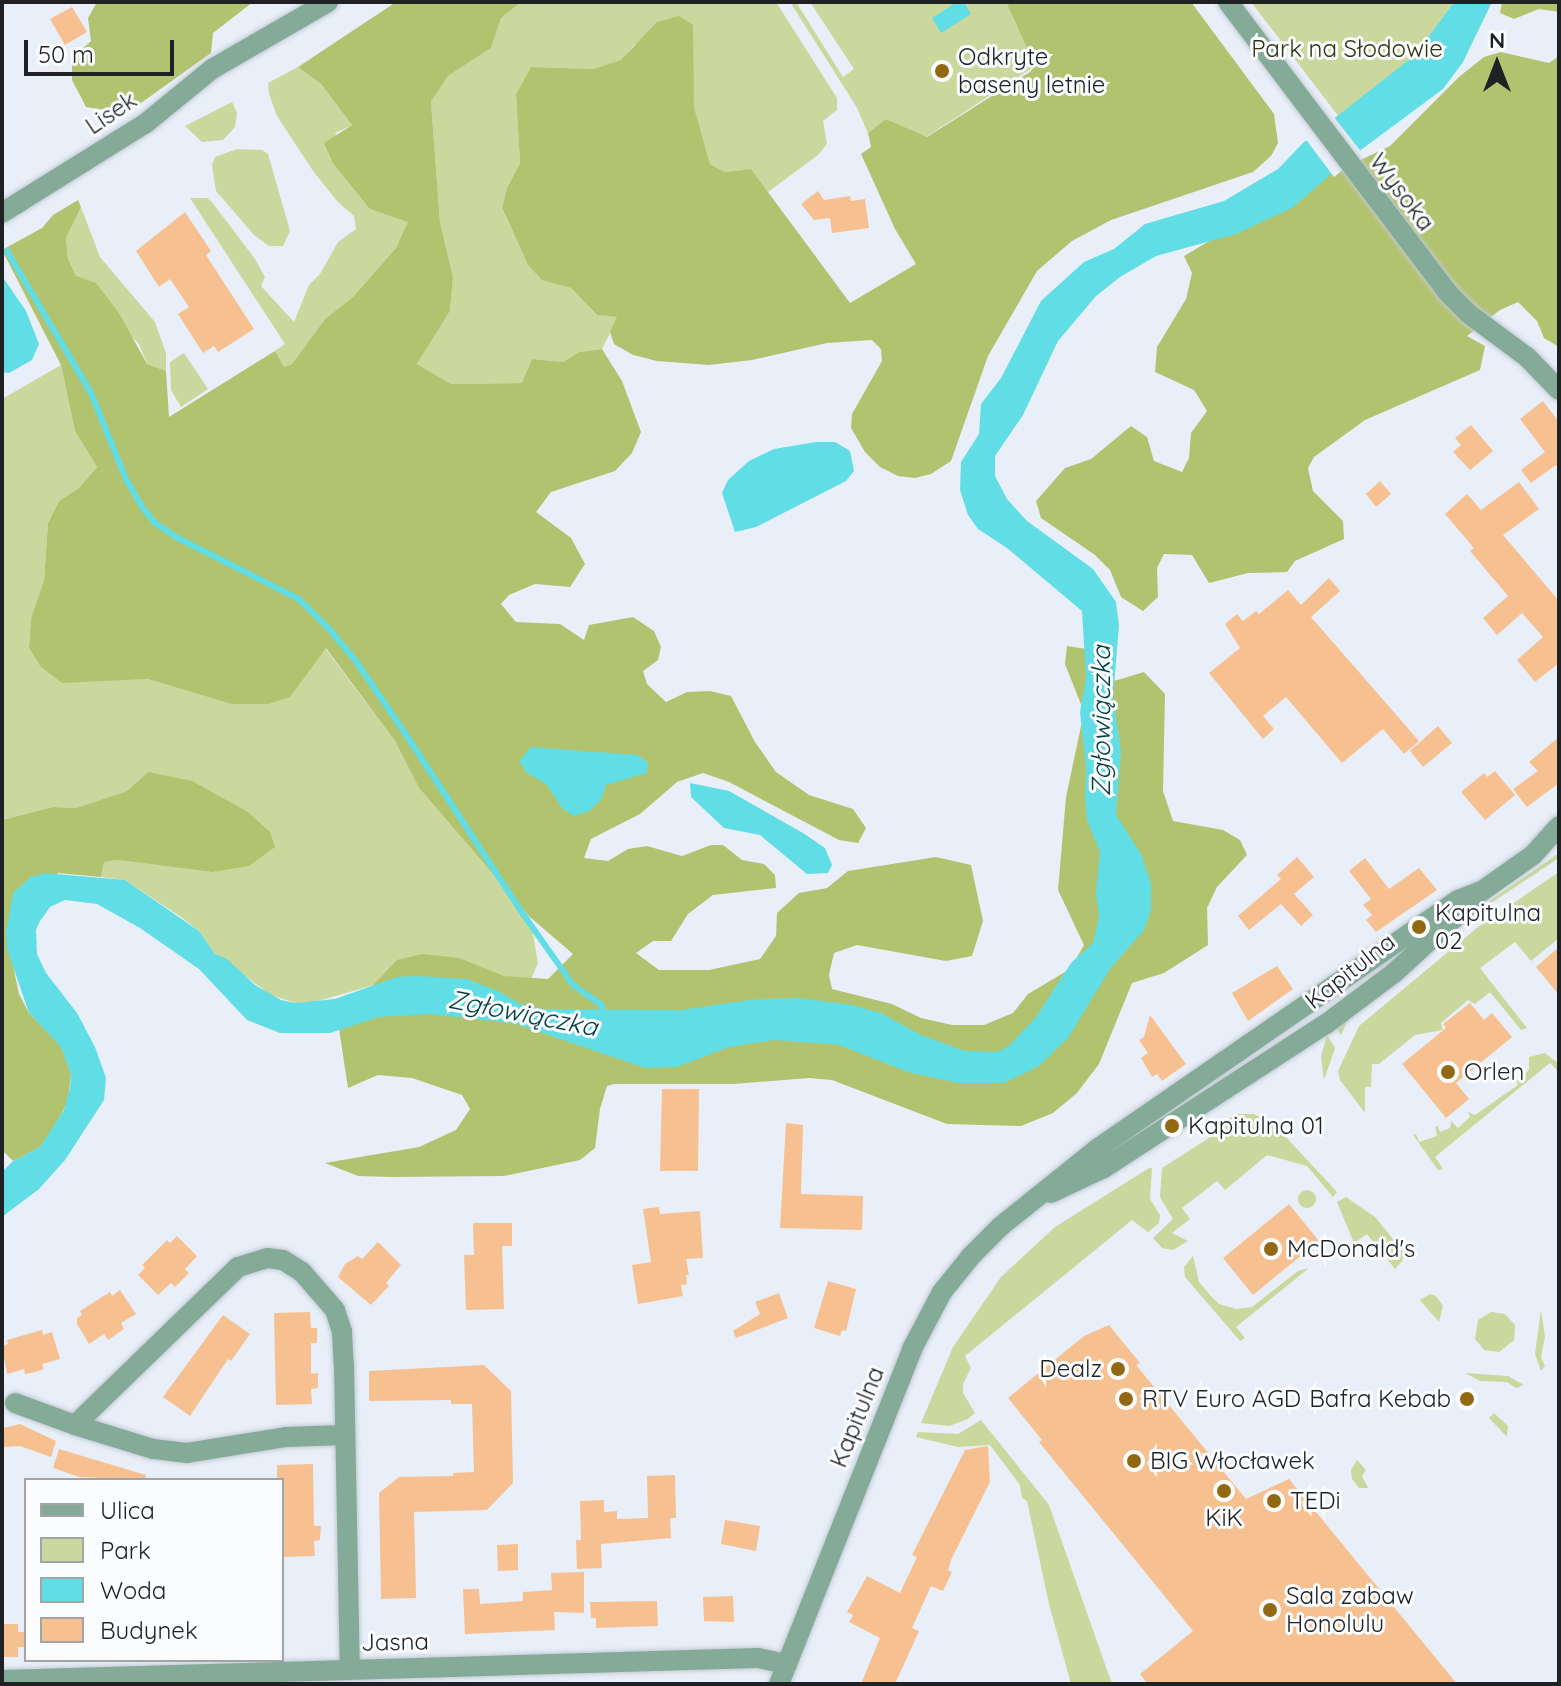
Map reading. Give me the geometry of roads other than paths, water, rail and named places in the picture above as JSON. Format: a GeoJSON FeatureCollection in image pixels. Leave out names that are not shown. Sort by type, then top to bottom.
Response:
{"type":"FeatureCollection","features":[{"type":"Feature","properties":{"kind":"street","name":"Lisek"},"geometry":{"type":"LineString","coordinates":[[2,213],[146,123],[212,69],[328,2]]}},
{"type":"Feature","properties":{"kind":"street","name":"Wysoka"},"geometry":{"type":"LineString","coordinates":[[1228,2],[1447,292],[1469,314],[1527,357],[1559,390]]}},
{"type":"Feature","properties":{"kind":"street","name":"Kapitulna"},"geometry":{"type":"LineString","coordinates":[[779,1684],[929,1314],[971,1256],[1032,1201],[1104,1168],[1326,1024],[1394,973],[1468,909],[1482,891],[1533,855],[1559,826]]}},
{"type":"Feature","properties":{"kind":"street","name":"Kapitulna"},"geometry":{"type":"LineString","coordinates":[[1533,855],[1559,847]]}},
{"type":"Feature","properties":{"kind":"street"},"geometry":{"type":"LineString","coordinates":[[75,1425],[228,1274],[249,1261],[267,1258],[283,1260],[302,1272],[335,1310],[342,1332],[350,1669]]}},
{"type":"Feature","properties":{"kind":"street"},"geometry":{"type":"LineString","coordinates":[[15,1403],[153,1449],[187,1453],[286,1437],[345,1435]]}},
{"type":"Feature","properties":{"kind":"street","name":"Jasna"},"geometry":{"type":"LineString","coordinates":[[2,1680],[350,1669],[483,1676],[758,1658],[787,1664]]}},
{"type":"Feature","properties":{"kind":"water"},"geometry":{"type":"Polygon","coordinates":[[[957,2],[964,2],[971,14],[941,33],[932,18],[957,2]]]}},
{"type":"Feature","properties":{"kind":"water","name":"Zgłowiączka"},"geometry":{"type":"Polygon","coordinates":[[[1454,2],[1492,2],[1463,62],[1443,89],[1350,158],[1292,208],[1236,234],[1156,256],[1120,277],[1096,296],[1058,341],[1023,415],[995,456],[995,476],[1007,499],[1027,521],[1093,569],[1116,602],[1119,626],[1113,697],[1121,752],[1116,815],[1141,854],[1151,883],[1151,910],[1144,930],[1110,969],[1068,1038],[1039,1066],[1004,1083],[958,1083],[908,1072],[839,1045],[775,1040],[729,1047],[677,1067],[645,1068],[513,1023],[428,1014],[379,1017],[330,1033],[280,1033],[247,1020],[199,969],[140,928],[97,904],[65,900],[50,907],[40,921],[36,930],[37,954],[46,973],[77,1013],[95,1047],[106,1078],[104,1100],[65,1160],[39,1189],[2,1217],[2,1172],[13,1161],[40,1147],[64,1110],[70,1088],[71,1074],[61,1047],[29,1013],[7,949],[6,932],[13,893],[31,877],[45,873],[125,880],[199,931],[215,954],[227,959],[255,985],[281,1000],[295,1003],[335,999],[397,977],[414,976],[467,979],[520,1004],[541,1009],[681,1010],[757,999],[799,998],[852,1005],[881,1013],[921,1035],[965,1051],[998,1052],[1009,1046],[1036,1017],[1071,963],[1093,943],[1099,917],[1096,893],[1100,852],[1087,820],[1085,797],[1086,768],[1080,712],[1086,678],[1082,611],[1007,548],[978,529],[968,515],[960,490],[961,462],[979,434],[981,404],[1001,378],[1041,301],[1084,262],[1114,249],[1145,224],[1224,201],[1278,169],[1303,143],[1415,55],[1454,2]]]}},
{"type":"Feature","properties":{"kind":"water"},"geometry":{"type":"Polygon","coordinates":[[[2,276],[26,311],[39,344],[32,360],[9,373],[2,372],[2,276]]]}},
{"type":"Feature","properties":{"kind":"water"},"geometry":{"type":"Polygon","coordinates":[[[835,442],[850,451],[854,471],[846,481],[756,527],[735,532],[722,493],[728,480],[749,461],[774,449],[835,442]]]}},
{"type":"Feature","properties":{"kind":"water"},"geometry":{"type":"Polygon","coordinates":[[[531,747],[637,755],[648,762],[647,773],[606,785],[601,800],[589,811],[574,816],[563,809],[546,784],[527,773],[519,761],[531,747]]]}},
{"type":"Feature","properties":{"kind":"water"},"geometry":{"type":"Polygon","coordinates":[[[690,783],[729,791],[803,833],[825,848],[832,865],[828,873],[807,874],[760,835],[724,828],[691,797],[690,783]]]}},
{"type":"Feature","properties":{"kind":"waterway","name":"Zgłowiączka"},"geometry":{"type":"LineString","coordinates":[[7,251],[91,393],[126,479],[143,508],[155,523],[178,538],[299,599],[329,629],[355,660],[403,730],[573,985],[602,1005],[602,1013]]}},
{"type":"Feature","properties":{"kind":"place","name":"Odkryte baseny letnie"},"geometry":{"type":"Point","coordinates":[942,71]}},
{"type":"Feature","properties":{"kind":"place","name":"Kapitulna 02"},"geometry":{"type":"Point","coordinates":[1419,927]}},
{"type":"Feature","properties":{"kind":"place","name":"Orlen"},"geometry":{"type":"Point","coordinates":[1448,1072]}},
{"type":"Feature","properties":{"kind":"place","name":"Kapitulna 01"},"geometry":{"type":"Point","coordinates":[1172,1126]}},
{"type":"Feature","properties":{"kind":"place","name":"McDonald's"},"geometry":{"type":"Point","coordinates":[1271,1249]}},
{"type":"Feature","properties":{"kind":"place","name":"Dealz"},"geometry":{"type":"Point","coordinates":[1118,1369]}},
{"type":"Feature","properties":{"kind":"place","name":"RTV Euro AGD"},"geometry":{"type":"Point","coordinates":[1126,1399]}},
{"type":"Feature","properties":{"kind":"place","name":"Bafra Kebab"},"geometry":{"type":"Point","coordinates":[1467,1399]}},
{"type":"Feature","properties":{"kind":"place","name":"BIG Włocławek"},"geometry":{"type":"Point","coordinates":[1134,1461]}},
{"type":"Feature","properties":{"kind":"place","name":"KiK"},"geometry":{"type":"Point","coordinates":[1224,1491]}},
{"type":"Feature","properties":{"kind":"place","name":"TEDi"},"geometry":{"type":"Point","coordinates":[1274,1501]}},
{"type":"Feature","properties":{"kind":"place","name":"Sala zabaw Honolulu"},"geometry":{"type":"Point","coordinates":[1270,1610]}},
{"type":"Feature","properties":{"kind":"park label","name":"Park na Słodowie"},"geometry":{"type":"Point","coordinates":[1347,49]}}]}
